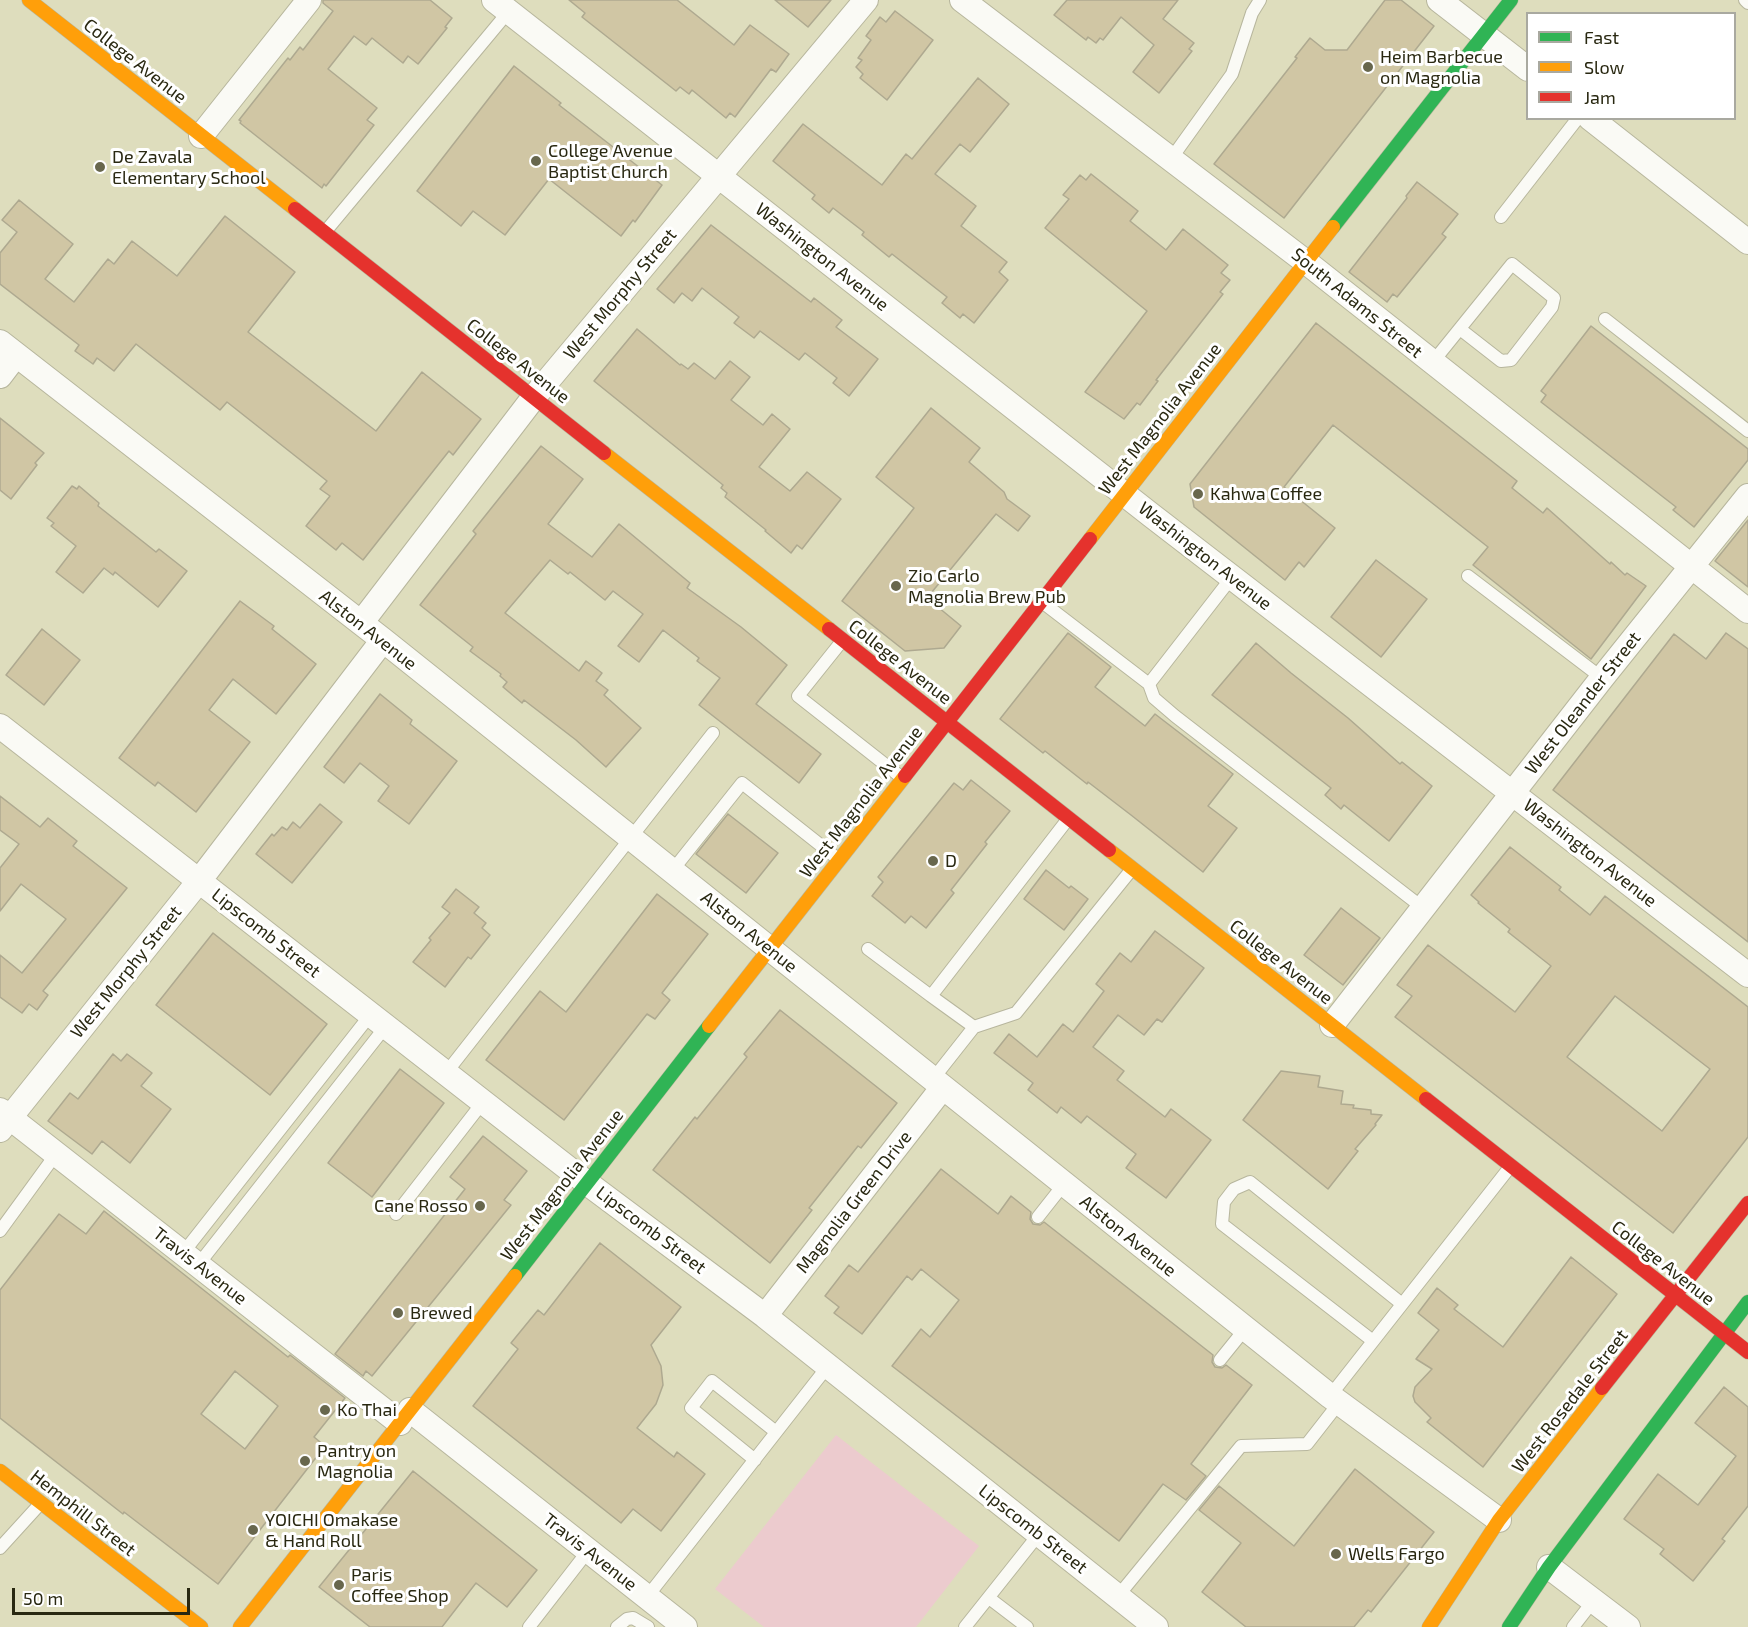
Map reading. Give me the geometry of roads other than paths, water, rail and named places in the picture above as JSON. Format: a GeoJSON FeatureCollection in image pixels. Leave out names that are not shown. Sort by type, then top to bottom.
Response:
{"type":"FeatureCollection","features":[{"type":"Feature","properties":{"kind":"street","name":"College Avenue"},"geometry":{"type":"LineString","coordinates":[[29,0],[1748,1352]]}},
{"type":"Feature","properties":{"kind":"street"},"geometry":{"type":"LineString","coordinates":[[201,135],[309,0]]}},
{"type":"Feature","properties":{"kind":"street","name":"West Morphy Street"},"geometry":{"type":"LineString","coordinates":[[361,623],[534,397],[866,0]]}},
{"type":"Feature","properties":{"kind":"street","name":"South Adams Street"},"geometry":{"type":"LineString","coordinates":[[962,0],[1306,262],[1748,611]]}},
{"type":"Feature","properties":{"kind":"street"},"geometry":{"type":"LineString","coordinates":[[1439,0],[1526,68]]}},
{"type":"Feature","properties":{"kind":"street","name":"West Magnolia Avenue"},"geometry":{"type":"LineString","coordinates":[[240,1627],[1511,0]]}},
{"type":"Feature","properties":{"kind":"street","name":"Washington Avenue"},"geometry":{"type":"LineString","coordinates":[[502,6],[1125,494],[1748,975]]}},
{"type":"Feature","properties":{"kind":"street"},"geometry":{"type":"LineString","coordinates":[[1593,120],[1748,242]]}},
{"type":"Feature","properties":{"kind":"street"},"geometry":{"type":"LineString","coordinates":[[0,376],[8,348]]}},
{"type":"Feature","properties":{"kind":"street","name":"Alston Avenue"},"geometry":{"type":"LineString","coordinates":[[8,348],[383,640],[1334,1400],[1499,1520]]}},
{"type":"Feature","properties":{"kind":"street","name":"West Oleander Street"},"geometry":{"type":"LineString","coordinates":[[1332,1025],[1602,678],[1748,496]]}},
{"type":"Feature","properties":{"kind":"street","name":"West Morphy Street"},"geometry":{"type":"LineString","coordinates":[[3,1120],[199,881],[383,640]]}},
{"type":"Feature","properties":{"kind":"street","name":"Lipscomb Street"},"geometry":{"type":"LineString","coordinates":[[0,726],[587,1183],[765,1316],[1156,1627]]}},
{"type":"Feature","properties":{"kind":"street","name":"Magnolia Green Drive"},"geometry":{"type":"LineString","coordinates":[[765,1316],[938,1083]]}},
{"type":"Feature","properties":{"kind":"street","name":"Travis Avenue"},"geometry":{"type":"LineString","coordinates":[[3,1120],[56,1154],[191,1259],[588,1551],[685,1627]]}},
{"type":"Feature","properties":{"kind":"street","name":"West Rosedale Street"},"geometry":{"type":"LineString","coordinates":[[1430,1627],[1499,1520],[1748,1203]]}},
{"type":"Feature","properties":{"kind":"street"},"geometry":{"type":"LineString","coordinates":[[1509,1627],[1549,1568],[1748,1302]]}},
{"type":"Feature","properties":{"kind":"street","name":"Hemphill Street"},"geometry":{"type":"LineString","coordinates":[[0,1471],[201,1627]]}},
{"type":"Feature","properties":{"kind":"street"},"geometry":{"type":"LineString","coordinates":[[1549,1568],[1628,1627]]}},
{"type":"Feature","properties":{"kind":"lane"},"geometry":{"type":"LineString","coordinates":[[1171,159],[1232,74],[1252,13],[1260,0]]}},
{"type":"Feature","properties":{"kind":"lane"},"geometry":{"type":"LineString","coordinates":[[325,232],[502,6]]}},
{"type":"Feature","properties":{"kind":"lane"},"geometry":{"type":"LineString","coordinates":[[1501,217],[1576,120]]}},
{"type":"Feature","properties":{"kind":"lane"},"geometry":{"type":"LineString","coordinates":[[1432,363],[1512,264],[1554,298],[1552,307],[1511,360],[1501,361],[1460,329]]}},
{"type":"Feature","properties":{"kind":"lane"},"geometry":{"type":"LineString","coordinates":[[1605,319],[1748,431]]}},
{"type":"Feature","properties":{"kind":"lane"},"geometry":{"type":"LineString","coordinates":[[1468,576],[1602,678]]}},
{"type":"Feature","properties":{"kind":"lane"},"geometry":{"type":"LineString","coordinates":[[1149,684],[1232,577]]}},
{"type":"Feature","properties":{"kind":"lane"},"geometry":{"type":"LineString","coordinates":[[1041,602],[1149,684],[1154,698],[1175,716],[1423,908]]}},
{"type":"Feature","properties":{"kind":"lane"},"geometry":{"type":"LineString","coordinates":[[843,640],[798,696],[903,779]]}},
{"type":"Feature","properties":{"kind":"lane"},"geometry":{"type":"LineString","coordinates":[[446,1073],[713,733]]}},
{"type":"Feature","properties":{"kind":"lane"},"geometry":{"type":"LineString","coordinates":[[672,871],[742,783],[839,860]]}},
{"type":"Feature","properties":{"kind":"lane"},"geometry":{"type":"LineString","coordinates":[[931,996],[1069,818]]}},
{"type":"Feature","properties":{"kind":"lane"},"geometry":{"type":"LineString","coordinates":[[938,1083],[974,1027],[1016,1013],[1133,868]]}},
{"type":"Feature","properties":{"kind":"lane"},"geometry":{"type":"LineString","coordinates":[[868,949],[974,1027]]}},
{"type":"Feature","properties":{"kind":"lane"},"geometry":{"type":"LineString","coordinates":[[191,1259],[378,1020]]}},
{"type":"Feature","properties":{"kind":"lane"},"geometry":{"type":"LineString","coordinates":[[191,1259],[378,1020]]}},
{"type":"Feature","properties":{"kind":"lane"},"geometry":{"type":"LineString","coordinates":[[396,1215],[483,1102]]}},
{"type":"Feature","properties":{"kind":"lane"},"geometry":{"type":"LineString","coordinates":[[0,1231],[56,1154]]}},
{"type":"Feature","properties":{"kind":"lane"},"geometry":{"type":"LineString","coordinates":[[1118,1596],[1241,1446],[1307,1444],[1373,1341],[1511,1166]]}},
{"type":"Feature","properties":{"kind":"lane"},"geometry":{"type":"LineString","coordinates":[[1373,1341],[1222,1224],[1224,1202],[1234,1189],[1250,1182],[1402,1304]]}},
{"type":"Feature","properties":{"kind":"lane"},"geometry":{"type":"LineString","coordinates":[[1038,1217],[1064,1184]]}},
{"type":"Feature","properties":{"kind":"lane"},"geometry":{"type":"LineString","coordinates":[[1220,1360],[1245,1329]]}},
{"type":"Feature","properties":{"kind":"lane"},"geometry":{"type":"LineString","coordinates":[[646,1597],[828,1366]]}},
{"type":"Feature","properties":{"kind":"lane"},"geometry":{"type":"LineString","coordinates":[[755,1460],[691,1408],[712,1381],[776,1432]]}},
{"type":"Feature","properties":{"kind":"lane"},"geometry":{"type":"LineString","coordinates":[[0,1548],[41,1503]]}},
{"type":"Feature","properties":{"kind":"lane"},"geometry":{"type":"LineString","coordinates":[[965,1627],[1039,1534]]}},
{"type":"Feature","properties":{"kind":"lane"},"geometry":{"type":"LineString","coordinates":[[529,1627],[588,1551]]}},
{"type":"Feature","properties":{"kind":"lane"},"geometry":{"type":"LineString","coordinates":[[989,1598],[1028,1627]]}},
{"type":"Feature","properties":{"kind":"lane"},"geometry":{"type":"LineString","coordinates":[[1573,1627],[1594,1600]]}},
{"type":"Feature","properties":{"kind":"lane"},"geometry":{"type":"LineString","coordinates":[[617,1627],[627,1619],[633,1618],[648,1627]]}},
{"type":"Feature","properties":{"kind":"place","name":"Heim Barbecue on Magnolia"},"geometry":{"type":"Point","coordinates":[1368,67]}},
{"type":"Feature","properties":{"kind":"place","name":"College Avenue Baptist Church"},"geometry":{"type":"Point","coordinates":[536,161]}},
{"type":"Feature","properties":{"kind":"place","name":"De Zavala Elementary School"},"geometry":{"type":"Point","coordinates":[100,167]}},
{"type":"Feature","properties":{"kind":"place","name":"Kahwa Coffee"},"geometry":{"type":"Point","coordinates":[1198,494]}},
{"type":"Feature","properties":{"kind":"place","name":"Zio Carlo Magnolia Brew Pub"},"geometry":{"type":"Point","coordinates":[896,586]}},
{"type":"Feature","properties":{"kind":"place","name":"D"},"geometry":{"type":"Point","coordinates":[933,861]}},
{"type":"Feature","properties":{"kind":"place","name":"Cane Rosso"},"geometry":{"type":"Point","coordinates":[480,1206]}},
{"type":"Feature","properties":{"kind":"place","name":"Brewed"},"geometry":{"type":"Point","coordinates":[398,1313]}},
{"type":"Feature","properties":{"kind":"place","name":"Ko Thai"},"geometry":{"type":"Point","coordinates":[325,1410]}},
{"type":"Feature","properties":{"kind":"place","name":"Pantry on Magnolia"},"geometry":{"type":"Point","coordinates":[305,1461]}},
{"type":"Feature","properties":{"kind":"place","name":"YOICHI Omakase & Hand Roll"},"geometry":{"type":"Point","coordinates":[253,1530]}},
{"type":"Feature","properties":{"kind":"place","name":"Wells Fargo"},"geometry":{"type":"Point","coordinates":[1336,1554]}},
{"type":"Feature","properties":{"kind":"place","name":"Paris Coffee Shop"},"geometry":{"type":"Point","coordinates":[339,1585]}}]}
